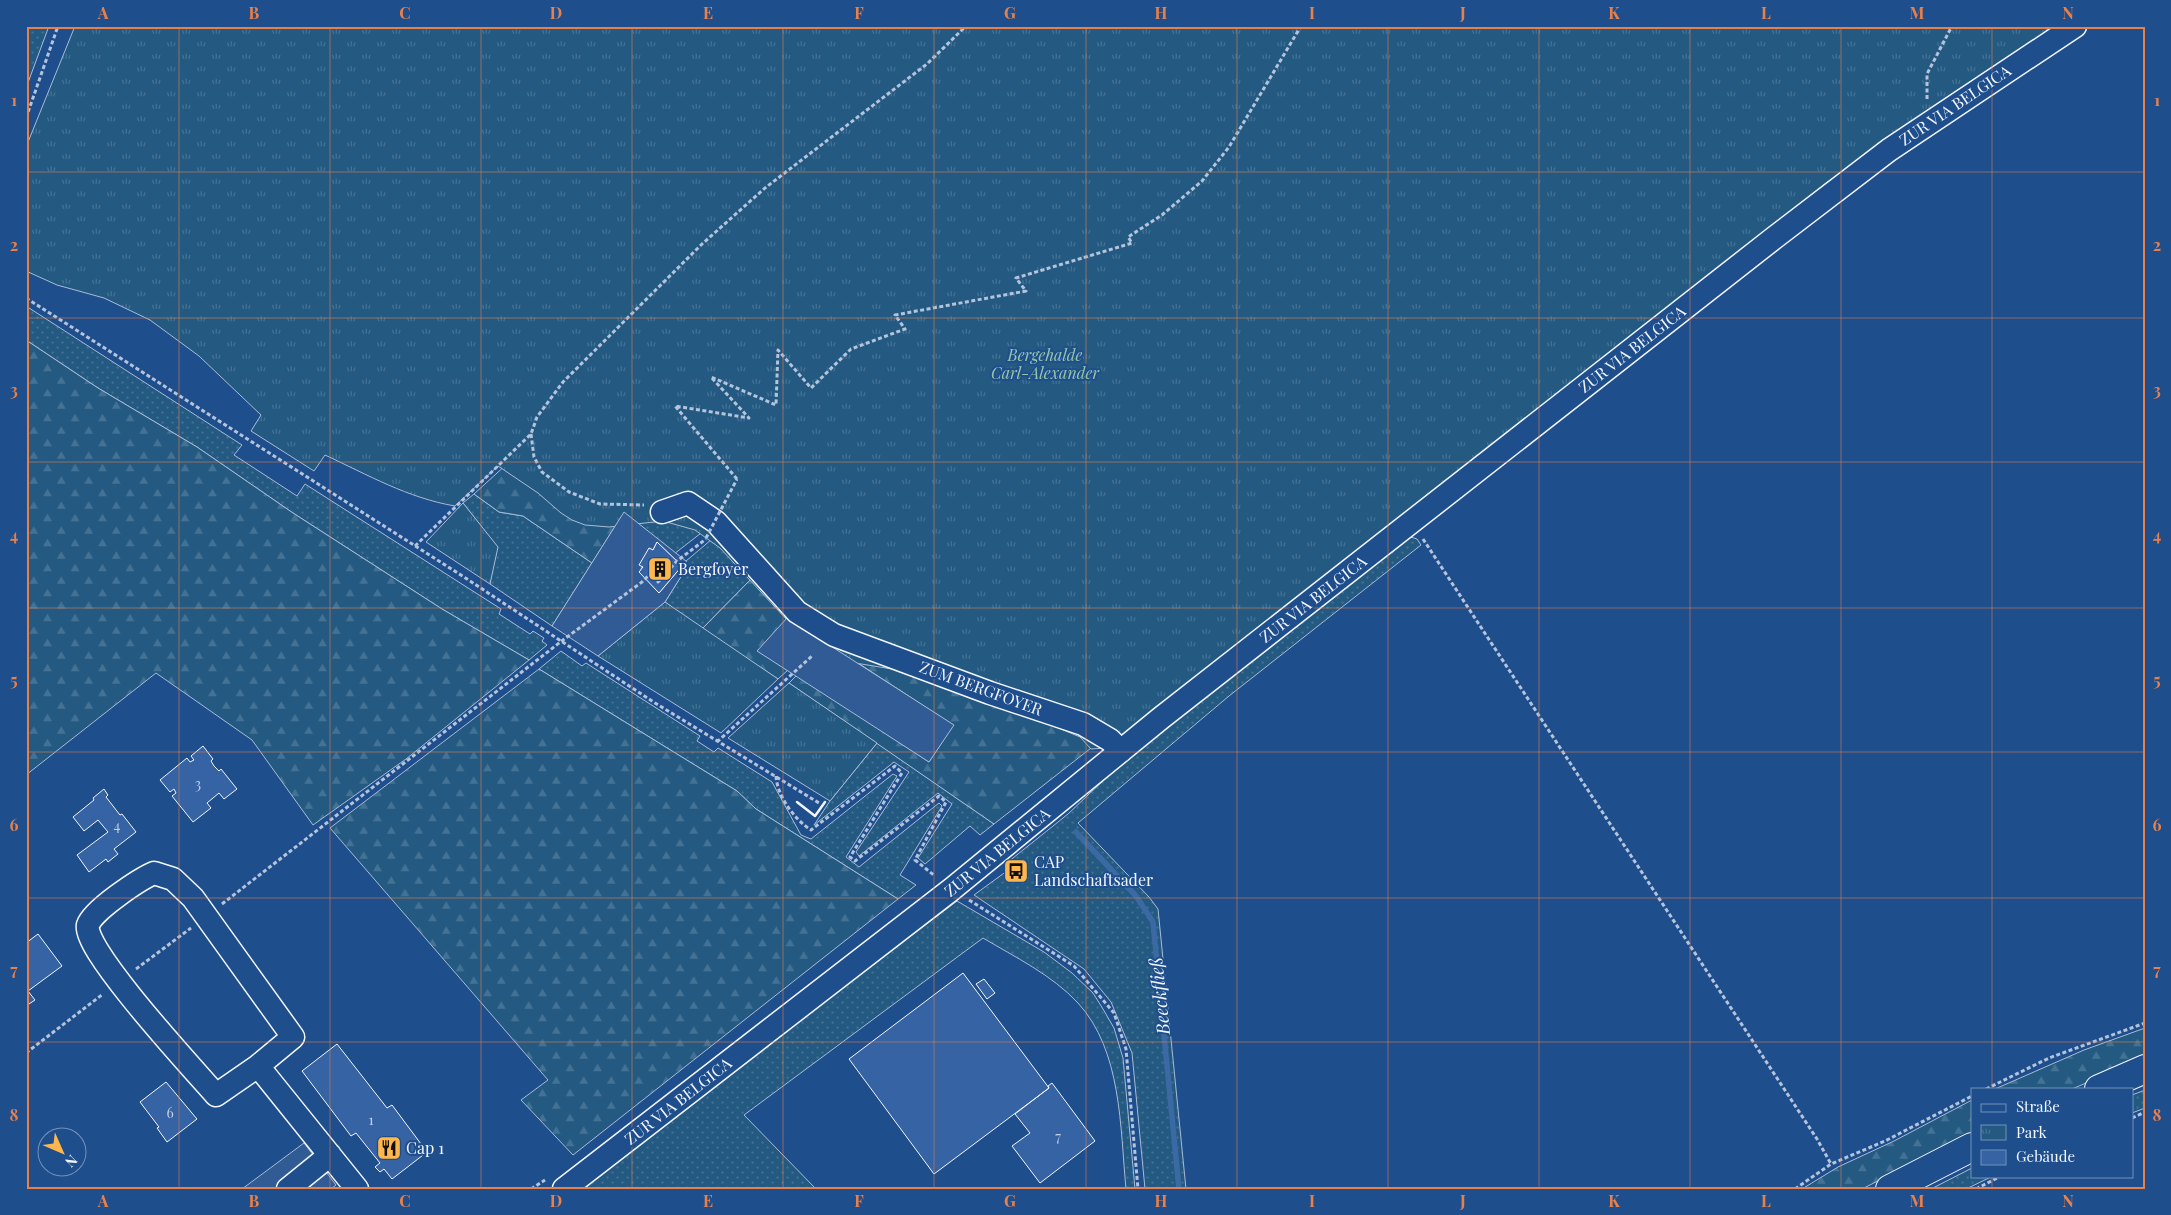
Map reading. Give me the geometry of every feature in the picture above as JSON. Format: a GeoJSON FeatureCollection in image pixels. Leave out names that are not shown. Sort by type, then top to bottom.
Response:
{"type":"FeatureCollection","features":[{"type":"Feature","properties":{"kind":"main road"},"geometry":{"type":"LineString","coordinates":[[2101,1088],[2145,1069]]}},
{"type":"Feature","properties":{"kind":"main road"},"geometry":{"type":"LineString","coordinates":[[1890,1189],[1971,1148]]}},
{"type":"Feature","properties":{"kind":"street","name":"ZUR VIA BELGICA"},"geometry":{"type":"LineString","coordinates":[[564,1189],[944,882],[1121,751],[1888,150],[2075,26]]}},
{"type":"Feature","properties":{"kind":"street","name":"ZUM BERGFOYER"},"geometry":{"type":"LineString","coordinates":[[662,512],[688,503],[700,510],[716,522],[797,612],[834,635],[990,693],[1083,724],[1110,740],[1121,751]]}},
{"type":"Feature","properties":{"kind":"street"},"geometry":{"type":"LineString","coordinates":[[154,873],[174,879],[183,886],[206,916],[293,1037],[258,1066],[216,1095],[121,980],[88,935],[88,925],[97,913],[144,877],[154,873]]}},
{"type":"Feature","properties":{"kind":"street"},"geometry":{"type":"LineString","coordinates":[[258,1066],[357,1189]]}},
{"type":"Feature","properties":{"kind":"street"},"geometry":{"type":"LineString","coordinates":[[288,1189],[330,1155]]}},
{"type":"Feature","properties":{"kind":"path"},"geometry":{"type":"LineString","coordinates":[[26,118],[58,26]]}},
{"type":"Feature","properties":{"kind":"path"},"geometry":{"type":"LineString","coordinates":[[415,546],[531,434],[537,417],[563,382],[701,245],[765,188],[927,64],[966,26]]}},
{"type":"Feature","properties":{"kind":"path"},"geometry":{"type":"LineString","coordinates":[[26,1053],[563,640],[642,582],[665,559],[658,582],[677,561],[706,538],[736,480],[675,406],[748,418],[711,377],[776,405],[778,350],[811,388],[851,349],[905,329],[895,315],[1026,290],[1016,278],[1132,243],[1128,238],[1162,214],[1202,181],[1229,147],[1301,26]]}},
{"type":"Feature","properties":{"kind":"path"},"geometry":{"type":"LineString","coordinates":[[1927,106],[1927,74],[1952,26]]}},
{"type":"Feature","properties":{"kind":"path"},"geometry":{"type":"LineString","coordinates":[[26,298],[563,640],[717,742],[776,775],[819,803]]}},
{"type":"Feature","properties":{"kind":"path"},"geometry":{"type":"LineString","coordinates":[[531,434],[534,457],[542,472],[569,492],[600,504],[646,505],[662,512]]}},
{"type":"Feature","properties":{"kind":"path"},"geometry":{"type":"LineString","coordinates":[[1412,522],[1818,1139],[1831,1164]]}},
{"type":"Feature","properties":{"kind":"path"},"geometry":{"type":"LineString","coordinates":[[717,742],[812,656]]}},
{"type":"Feature","properties":{"kind":"path"},"geometry":{"type":"LineString","coordinates":[[776,775],[776,786],[800,822],[811,830],[895,766],[902,773],[850,857],[855,861],[939,796],[946,802],[915,860],[944,882],[1074,966],[1114,1013],[1126,1049],[1138,1189]]}},
{"type":"Feature","properties":{"kind":"path"},"geometry":{"type":"LineString","coordinates":[[1988,1088],[2049,1058],[2145,1023]]}},
{"type":"Feature","properties":{"kind":"path"},"geometry":{"type":"LineString","coordinates":[[1795,1189],[1831,1164],[1885,1142],[1971,1097]]}},
{"type":"Feature","properties":{"kind":"path"},"geometry":{"type":"LineString","coordinates":[[1976,1189],[1998,1178]]}},
{"type":"Feature","properties":{"kind":"green space"},"geometry":{"type":"Polygon","coordinates":[[[26,26],[49,26],[26,88],[26,26]]]}},
{"type":"Feature","properties":{"kind":"green space","name":"Bergehalde Carl-Alexander"},"geometry":{"type":"Polygon","coordinates":[[[75,26],[2063,26],[1826,183],[1106,748],[1091,749],[1080,737],[1056,727],[898,670],[843,661],[801,635],[720,548],[695,530],[663,521],[609,527],[585,525],[561,513],[538,493],[498,466],[455,506],[405,492],[325,455],[314,471],[251,431],[261,415],[199,356],[150,320],[104,298],[57,285],[26,271],[26,147],[75,26]]]}},
{"type":"Feature","properties":{"kind":"green space"},"geometry":{"type":"Polygon","coordinates":[[[26,306],[242,445],[234,455],[297,496],[305,484],[501,609],[499,614],[530,634],[533,631],[544,638],[542,641],[547,645],[529,660],[442,609],[293,513],[197,447],[98,388],[26,340],[26,306]]]}},
{"type":"Feature","properties":{"kind":"green space"},"geometry":{"type":"Polygon","coordinates":[[[26,340],[98,388],[197,447],[293,513],[442,609],[529,660],[406,759],[313,825],[252,740],[156,673],[26,775],[26,340]]]}},
{"type":"Feature","properties":{"kind":"green space"},"geometry":{"type":"Polygon","coordinates":[[[508,463],[624,512],[592,563],[523,516],[499,512],[474,494],[508,463]]]}},
{"type":"Feature","properties":{"kind":"green space"},"geometry":{"type":"Polygon","coordinates":[[[474,494],[499,512],[523,516],[592,563],[552,626],[490,584],[496,545],[463,503],[474,494]]]}},
{"type":"Feature","properties":{"kind":"green space"},"geometry":{"type":"Polygon","coordinates":[[[463,503],[498,547],[490,584],[426,542],[463,503]]]}},
{"type":"Feature","properties":{"kind":"green space"},"geometry":{"type":"Polygon","coordinates":[[[621,509],[705,530],[674,554],[621,509]]]}},
{"type":"Feature","properties":{"kind":"green space"},"geometry":{"type":"Polygon","coordinates":[[[718,534],[756,574],[702,629],[665,602],[687,567],[686,561],[718,534]]]}},
{"type":"Feature","properties":{"kind":"green space"},"geometry":{"type":"Polygon","coordinates":[[[1408,536],[1417,539],[1421,545],[1229,696],[1078,823],[1149,897],[1158,909],[1186,1189],[1145,1189],[1132,1053],[1111,1002],[1084,969],[974,895],[1011,868],[1008,862],[1068,814],[1127,758],[1408,536]]]}},
{"type":"Feature","properties":{"kind":"green space"},"geometry":{"type":"Polygon","coordinates":[[[756,574],[820,630],[758,651],[788,670],[778,679],[702,629],[756,574]]]}},
{"type":"Feature","properties":{"kind":"green space"},"geometry":{"type":"Polygon","coordinates":[[[665,602],[778,679],[721,733],[598,656],[665,602]]]}},
{"type":"Feature","properties":{"kind":"green space"},"geometry":{"type":"Polygon","coordinates":[[[832,646],[1100,741],[994,824],[789,683],[797,675],[929,762],[953,725],[832,646]]]}},
{"type":"Feature","properties":{"kind":"green space"},"geometry":{"type":"Polygon","coordinates":[[[561,651],[582,666],[586,663],[700,736],[697,741],[714,752],[718,748],[772,782],[801,835],[811,839],[893,774],[897,776],[846,857],[859,867],[939,803],[942,806],[900,875],[916,885],[898,899],[756,809],[737,791],[539,669],[561,651]]]}},
{"type":"Feature","properties":{"kind":"green space"},"geometry":{"type":"Polygon","coordinates":[[[539,669],[737,791],[756,809],[898,899],[573,1155],[521,1100],[548,1080],[330,828],[539,669]]]}},
{"type":"Feature","properties":{"kind":"green space"},"geometry":{"type":"Polygon","coordinates":[[[789,683],[877,743],[830,801],[728,738],[789,683]]]}},
{"type":"Feature","properties":{"kind":"green space"},"geometry":{"type":"Polygon","coordinates":[[[877,743],[994,824],[980,835],[970,826],[925,864],[918,858],[952,804],[938,793],[859,856],[856,852],[909,772],[894,762],[814,825],[830,801],[877,743]]]}},
{"type":"Feature","properties":{"kind":"green space"},"geometry":{"type":"Polygon","coordinates":[[[957,901],[1044,952],[1072,973],[1093,993],[1103,1009],[1114,1028],[1123,1058],[1135,1189],[1126,1189],[1116,1091],[1111,1067],[1103,1044],[1092,1022],[1078,1003],[1057,984],[1033,967],[983,938],[744,1115],[816,1189],[578,1189],[957,901]]]}},
{"type":"Feature","properties":{"kind":"green space"},"geometry":{"type":"Polygon","coordinates":[[[2145,1028],[2145,1058],[2074,1088],[1997,1088],[2084,1050],[2145,1028]]]}},
{"type":"Feature","properties":{"kind":"green space"},"geometry":{"type":"Polygon","coordinates":[[[2145,1090],[2145,1108],[2134,1112],[2134,1094],[2145,1090]]]}},
{"type":"Feature","properties":{"kind":"green space"},"geometry":{"type":"Polygon","coordinates":[[[1971,1101],[1971,1134],[1862,1189],[1802,1189],[1838,1167],[1894,1141],[1971,1101]]]}},
{"type":"Feature","properties":{"kind":"green space"},"geometry":{"type":"Polygon","coordinates":[[[1971,1169],[1971,1178],[1989,1178],[1966,1189],[1931,1189],[1971,1169]]]}},
{"type":"Feature","properties":{"kind":"shaded area"},"geometry":{"type":"Polygon","coordinates":[[[624,512],[686,561],[687,567],[665,602],[598,656],[552,626],[624,512]],[[657,542],[653,550],[649,548],[640,572],[659,593],[682,566],[657,542]]]}},
{"type":"Feature","properties":{"kind":"shaded area"},"geometry":{"type":"Polygon","coordinates":[[[787,618],[954,725],[929,762],[757,651],[787,618]]]}},
{"type":"Feature","properties":{"kind":"shaded area"},"geometry":{"type":"Polygon","coordinates":[[[304,1143],[336,1185],[331,1189],[242,1189],[304,1143]]]}},
{"type":"Feature","properties":{"kind":"building","name":"Bergfoyer"},"geometry":{"type":"Polygon","coordinates":[[[657,542],[682,566],[659,593],[639,572],[643,567],[639,565],[649,548],[653,550],[657,542]]]}},
{"type":"Feature","properties":{"kind":"building"},"geometry":{"type":"Polygon","coordinates":[[[203,746],[213,759],[211,761],[214,766],[219,771],[221,769],[237,789],[224,799],[219,793],[207,803],[211,808],[193,822],[172,796],[176,793],[174,789],[170,792],[160,780],[187,758],[190,762],[194,760],[191,756],[203,746]]]}},
{"type":"Feature","properties":{"kind":"building"},"geometry":{"type":"Polygon","coordinates":[[[104,789],[108,795],[106,797],[136,832],[114,849],[118,854],[108,862],[106,859],[89,872],[77,855],[108,832],[98,820],[84,831],[73,817],[104,789]]]}},
{"type":"Feature","properties":{"kind":"building"},"geometry":{"type":"Polygon","coordinates":[[[38,934],[62,966],[28,991],[35,1000],[26,1006],[26,943],[38,934]]]}},
{"type":"Feature","properties":{"kind":"building"},"geometry":{"type":"Polygon","coordinates":[[[963,973],[1049,1088],[934,1174],[849,1059],[963,973]]]}},
{"type":"Feature","properties":{"kind":"building"},"geometry":{"type":"Polygon","coordinates":[[[984,979],[995,993],[987,999],[976,984],[984,979]]]}},
{"type":"Feature","properties":{"kind":"building"},"geometry":{"type":"Polygon","coordinates":[[[337,1044],[387,1108],[392,1105],[427,1152],[392,1179],[384,1169],[380,1172],[375,1167],[380,1163],[356,1133],[351,1136],[302,1071],[337,1044]]]}},
{"type":"Feature","properties":{"kind":"building"},"geometry":{"type":"Polygon","coordinates":[[[166,1082],[197,1119],[167,1142],[157,1128],[159,1127],[140,1102],[166,1082]]]}},
{"type":"Feature","properties":{"kind":"building"},"geometry":{"type":"Polygon","coordinates":[[[1052,1083],[1095,1141],[1040,1183],[1012,1146],[1030,1133],[1015,1114],[1049,1088],[1048,1086],[1052,1083]]]}},
{"type":"Feature","properties":{"kind":"waterway","name":"Beeckfließ"},"geometry":{"type":"LineString","coordinates":[[1076,832],[1136,896],[1153,922],[1179,1189]]}},
{"type":"Feature","properties":{"kind":"wall"},"geometry":{"type":"LineString","coordinates":[[797,802],[815,816],[825,802]]}},
{"type":"Feature","properties":{"kind":"place","name":"Bergfoyer"},"geometry":{"type":"Point","coordinates":[660,569]}},
{"type":"Feature","properties":{"kind":"place","name":"CAP Landschaftsader"},"geometry":{"type":"Point","coordinates":[1016,871]}},
{"type":"Feature","properties":{"kind":"place","name":"Cap 1"},"geometry":{"type":"Point","coordinates":[389,1148]}}]}
